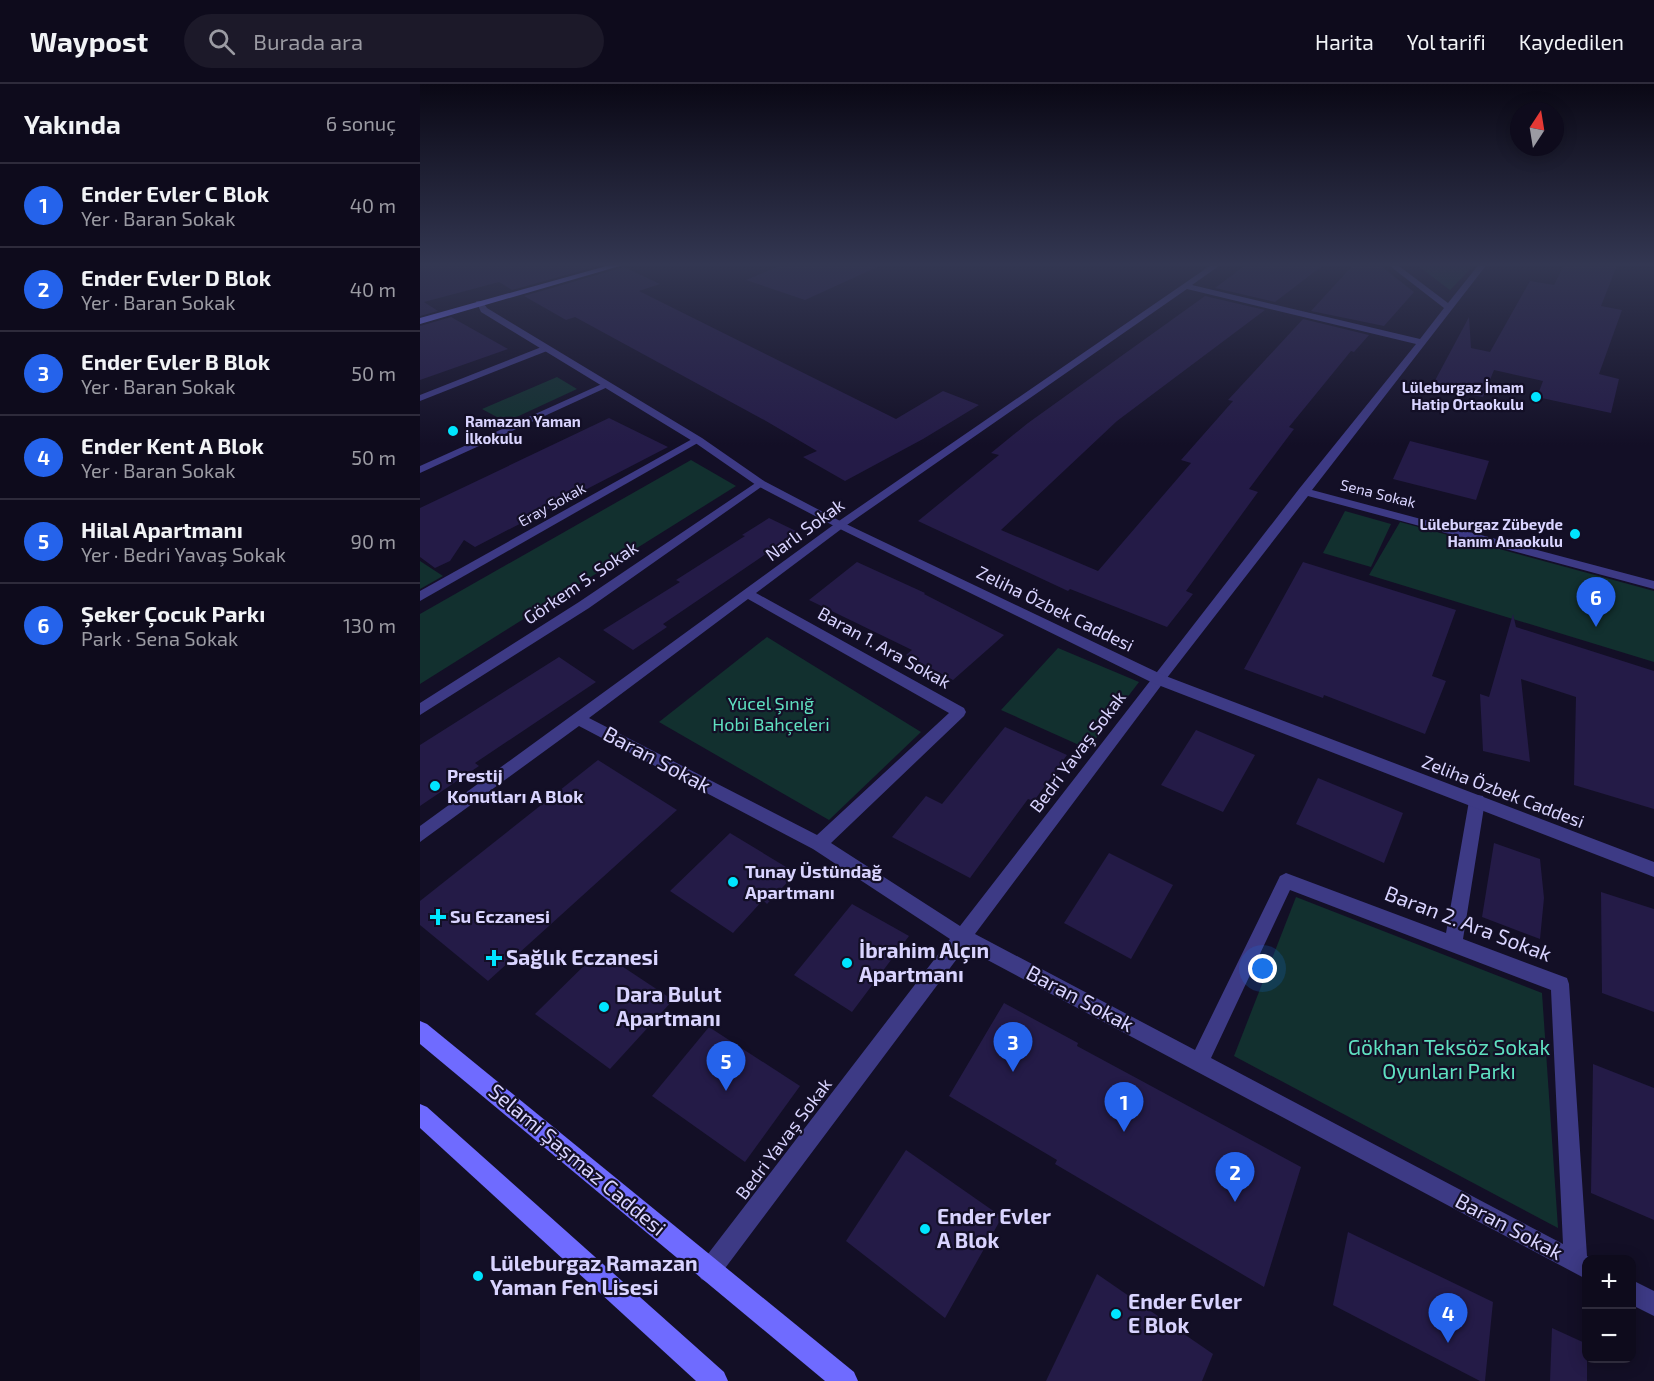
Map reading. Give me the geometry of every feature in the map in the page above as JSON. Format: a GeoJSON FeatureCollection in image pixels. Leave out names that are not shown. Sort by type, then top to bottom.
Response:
{"type":"FeatureCollection","features":[{"type":"Feature","properties":{"kind":"main road","name":"Selami Şaşmaz Caddesi"},"geometry":{"type":"LineString","coordinates":[[420,1031],[845,1381]]}},
{"type":"Feature","properties":{"kind":"main road"},"geometry":{"type":"LineString","coordinates":[[420,1114],[715,1381]]}},
{"type":"Feature","properties":{"kind":"street","name":"Zeliha Özbek Caddesi"},"geometry":{"type":"LineString","coordinates":[[505,324],[698,440],[760,483],[840,525],[1158,679],[1654,870]]}},
{"type":"Feature","properties":{"kind":"street","name":"Narlı Sokak"},"geometry":{"type":"LineString","coordinates":[[420,835],[840,525],[1132,324]]}},
{"type":"Feature","properties":{"kind":"street"},"geometry":{"type":"LineString","coordinates":[[1343,324],[1420,342]]}},
{"type":"Feature","properties":{"kind":"street","name":"Bedri Yavaş Sokak"},"geometry":{"type":"LineString","coordinates":[[710,1271],[1158,679],[1435,324]]}},
{"type":"Feature","properties":{"kind":"street"},"geometry":{"type":"LineString","coordinates":[[420,398],[544,349]]}},
{"type":"Feature","properties":{"kind":"street"},"geometry":{"type":"LineString","coordinates":[[420,470],[607,385]]}},
{"type":"Feature","properties":{"kind":"street","name":"Eray Sokak"},"geometry":{"type":"LineString","coordinates":[[420,597],[698,440]]}},
{"type":"Feature","properties":{"kind":"street","name":"Görkem 5. Sokak"},"geometry":{"type":"LineString","coordinates":[[420,710],[584,605],[760,483]]}},
{"type":"Feature","properties":{"kind":"street","name":"Sena Sokak"},"geometry":{"type":"LineString","coordinates":[[1303,491],[1654,585]]}},
{"type":"Feature","properties":{"kind":"street","name":"Baran 1. Ara Sokak"},"geometry":{"type":"LineString","coordinates":[[748,594],[959,712],[819,844]]}},
{"type":"Feature","properties":{"kind":"street","name":"Baran Sokak"},"geometry":{"type":"LineString","coordinates":[[579,719],[819,844],[962,936],[1581,1266]]}},
{"type":"Feature","properties":{"kind":"street"},"geometry":{"type":"LineString","coordinates":[[1453,944],[1477,801]]}},
{"type":"Feature","properties":{"kind":"street","name":"Baran 2. Ara Sokak"},"geometry":{"type":"LineString","coordinates":[[1199,1062],[1286,881],[1560,984],[1581,1266]]}},
{"type":"Feature","properties":{"kind":"street"},"geometry":{"type":"LineString","coordinates":[[1636,1294],[1654,1304]]}},
{"type":"Feature","properties":{"kind":"green space"},"geometry":{"type":"Polygon","coordinates":[[[557,377],[577,389],[506,422],[482,409],[557,377]]]}},
{"type":"Feature","properties":{"kind":"green space"},"geometry":{"type":"Polygon","coordinates":[[[691,460],[736,486],[420,684],[420,614],[691,460]]]}},
{"type":"Feature","properties":{"kind":"green space"},"geometry":{"type":"Polygon","coordinates":[[[1345,511],[1391,524],[1371,567],[1323,553],[1345,511]]]}},
{"type":"Feature","properties":{"kind":"green space"},"geometry":{"type":"Polygon","coordinates":[[[1400,522],[1654,591],[1654,662],[1369,575],[1400,522]]]}},
{"type":"Feature","properties":{"kind":"green space"},"geometry":{"type":"Polygon","coordinates":[[[420,561],[443,576],[420,589],[420,561]]]}},
{"type":"Feature","properties":{"kind":"green space","name":"Yücel Şınığ Hobi Bahçeleri"},"geometry":{"type":"Polygon","coordinates":[[[767,637],[921,732],[829,820],[659,722],[767,637]]]}},
{"type":"Feature","properties":{"kind":"green space"},"geometry":{"type":"Polygon","coordinates":[[[1058,648],[1139,682],[1088,749],[1001,710],[1058,648]]]}},
{"type":"Feature","properties":{"kind":"green space","name":"Gökhan Teksöz Sokak Oyunları Parkı"},"geometry":{"type":"Polygon","coordinates":[[[1296,897],[1542,993],[1558,1228],[1234,1056],[1296,897]]]}},
{"type":"Feature","properties":{"kind":"building"},"geometry":{"type":"Polygon","coordinates":[[[429,324],[463,324],[508,349],[420,380],[420,326],[429,324]]]}},
{"type":"Feature","properties":{"kind":"building"},"geometry":{"type":"Polygon","coordinates":[[[587,324],[704,324],[896,419],[943,391],[979,405],[923,439],[845,481],[803,457],[817,451],[587,324]]]}},
{"type":"Feature","properties":{"kind":"building"},"geometry":{"type":"Polygon","coordinates":[[[1167,324],[1247,324],[1117,421],[1001,530],[1098,571],[1191,463],[1181,460],[1233,401],[1228,400],[1299,324],[1322,324],[1369,335],[1354,352],[1351,351],[1289,427],[1294,429],[1249,489],[1258,492],[1186,591],[1193,594],[1167,627],[1070,589],[1068,591],[918,521],[999,455],[991,453],[1028,423],[1167,324]]]}},
{"type":"Feature","properties":{"kind":"building"},"geometry":{"type":"Polygon","coordinates":[[[1466,324],[1469,324],[1471,348],[1490,352],[1506,324],[1617,324],[1599,374],[1619,379],[1611,413],[1537,397],[1543,381],[1494,370],[1483,397],[1431,388],[1466,324]]]}},
{"type":"Feature","properties":{"kind":"building"},"geometry":{"type":"Polygon","coordinates":[[[609,418],[668,447],[475,547],[464,540],[450,561],[435,568],[420,557],[420,508],[609,418]]]}},
{"type":"Feature","properties":{"kind":"building"},"geometry":{"type":"Polygon","coordinates":[[[1410,441],[1489,461],[1476,500],[1393,479],[1410,441]]]}},
{"type":"Feature","properties":{"kind":"building"},"geometry":{"type":"Polygon","coordinates":[[[769,518],[798,532],[663,624],[667,627],[633,650],[603,630],[680,582],[676,580],[769,518]]]}},
{"type":"Feature","properties":{"kind":"building"},"geometry":{"type":"Polygon","coordinates":[[[857,562],[925,593],[1004,635],[953,680],[906,655],[912,650],[809,600],[857,562]]]}},
{"type":"Feature","properties":{"kind":"building"},"geometry":{"type":"Polygon","coordinates":[[[1303,562],[1456,610],[1432,676],[1446,681],[1425,734],[1324,695],[1323,698],[1244,669],[1303,562]]]}},
{"type":"Feature","properties":{"kind":"building"},"geometry":{"type":"Polygon","coordinates":[[[1513,614],[1516,627],[1654,671],[1654,809],[1574,785],[1576,697],[1521,679],[1530,762],[1483,751],[1480,694],[1489,697],[1513,614]]]}},
{"type":"Feature","properties":{"kind":"building"},"geometry":{"type":"Polygon","coordinates":[[[559,657],[596,682],[475,763],[479,766],[420,806],[420,745],[559,657]]]}},
{"type":"Feature","properties":{"kind":"building"},"geometry":{"type":"Polygon","coordinates":[[[1005,727],[1067,755],[1034,801],[1028,799],[970,878],[892,837],[926,796],[942,804],[1005,727]]]}},
{"type":"Feature","properties":{"kind":"building"},"geometry":{"type":"Polygon","coordinates":[[[1196,730],[1255,755],[1223,812],[1161,785],[1196,730]]]}},
{"type":"Feature","properties":{"kind":"building"},"geometry":{"type":"Polygon","coordinates":[[[598,760],[677,810],[488,981],[420,925],[420,901],[598,760]]]}},
{"type":"Feature","properties":{"kind":"building"},"geometry":{"type":"Polygon","coordinates":[[[1318,778],[1403,813],[1384,863],[1296,824],[1318,778]]]}},
{"type":"Feature","properties":{"kind":"building","name":"Tunay Üstündağ Apartmanı"},"geometry":{"type":"Polygon","coordinates":[[[730,833],[796,873],[767,904],[763,900],[733,933],[670,891],[730,833]]]}},
{"type":"Feature","properties":{"kind":"building"},"geometry":{"type":"Polygon","coordinates":[[[1494,843],[1540,859],[1544,898],[1540,939],[1482,917],[1494,843]]]}},
{"type":"Feature","properties":{"kind":"building"},"geometry":{"type":"Polygon","coordinates":[[[1109,853],[1173,885],[1131,959],[1064,923],[1109,853]]]}},
{"type":"Feature","properties":{"kind":"building"},"geometry":{"type":"Polygon","coordinates":[[[1601,892],[1654,909],[1654,1012],[1602,993],[1601,892]]]}},
{"type":"Feature","properties":{"kind":"building","name":"İbrahim Alçın Apartmanı"},"geometry":{"type":"Polygon","coordinates":[[[852,904],[909,936],[852,1012],[794,975],[852,904]]]}},
{"type":"Feature","properties":{"kind":"building","name":"Dara Bulut Apartmanı"},"geometry":{"type":"Polygon","coordinates":[[[599,951],[673,1000],[610,1069],[535,1014],[599,951]]]}},
{"type":"Feature","properties":{"kind":"building"},"geometry":{"type":"Polygon","coordinates":[[[1004,1003],[1078,1043],[1077,1046],[1301,1167],[1264,1287],[1055,1164],[1057,1160],[949,1096],[1004,1003]]]}},
{"type":"Feature","properties":{"kind":"building"},"geometry":{"type":"Polygon","coordinates":[[[709,1027],[800,1086],[745,1162],[652,1096],[709,1027]]]}},
{"type":"Feature","properties":{"kind":"building"},"geometry":{"type":"Polygon","coordinates":[[[1593,1064],[1654,1088],[1654,1220],[1591,1193],[1593,1064]]]}},
{"type":"Feature","properties":{"kind":"building","name":"Ender Evler A Blok"},"geometry":{"type":"Polygon","coordinates":[[[906,1150],[1002,1217],[945,1318],[846,1241],[906,1150]]]}},
{"type":"Feature","properties":{"kind":"building"},"geometry":{"type":"Polygon","coordinates":[[[1348,1232],[1493,1302],[1485,1381],[1480,1381],[1333,1305],[1348,1232]]]}},
{"type":"Feature","properties":{"kind":"building","name":"Ender Evler E Blok"},"geometry":{"type":"Polygon","coordinates":[[[1097,1274],[1213,1354],[1202,1381],[1046,1381],[1097,1274]]]}},
{"type":"Feature","properties":{"kind":"building"},"geometry":{"type":"Polygon","coordinates":[[[1552,1328],[1582,1342],[1582,1363],[1587,1363],[1587,1381],[1550,1381],[1552,1328]]]}},
{"type":"Feature","properties":{"kind":"place","name":"Lüleburgaz İmam Hatip Ortaokulu"},"geometry":{"type":"Point","coordinates":[1536,397]}},
{"type":"Feature","properties":{"kind":"place","name":"Ramazan Yaman İlkokulu"},"geometry":{"type":"Point","coordinates":[453,431]}},
{"type":"Feature","properties":{"kind":"place","name":"Lüleburgaz Zübeyde Hanım Anaokulu"},"geometry":{"type":"Point","coordinates":[1575,534]}},
{"type":"Feature","properties":{"kind":"place","name":"Şeker Çocuk Parkı"},"geometry":{"type":"Point","coordinates":[1596,627]}},
{"type":"Feature","properties":{"kind":"place","name":"Prestij Konutları A Blok"},"geometry":{"type":"Point","coordinates":[435,786]}},
{"type":"Feature","properties":{"kind":"place","name":"Tunay Üstündağ Apartmanı"},"geometry":{"type":"Point","coordinates":[733,882]}},
{"type":"Feature","properties":{"kind":"place","name":"Su Eczanesi"},"geometry":{"type":"Point","coordinates":[438,917]}},
{"type":"Feature","properties":{"kind":"place","name":"Sağlık Eczanesi"},"geometry":{"type":"Point","coordinates":[494,958]}},
{"type":"Feature","properties":{"kind":"place","name":"İbrahim Alçın Apartmanı"},"geometry":{"type":"Point","coordinates":[847,963]}},
{"type":"Feature","properties":{"kind":"place","name":"Dara Bulut Apartmanı"},"geometry":{"type":"Point","coordinates":[604,1007]}},
{"type":"Feature","properties":{"kind":"place","name":"Ender Evler B Blok"},"geometry":{"type":"Point","coordinates":[1013,1072]}},
{"type":"Feature","properties":{"kind":"place","name":"Hilal Apartmanı"},"geometry":{"type":"Point","coordinates":[726,1091]}},
{"type":"Feature","properties":{"kind":"place","name":"Ender Evler C Blok"},"geometry":{"type":"Point","coordinates":[1124,1132]}},
{"type":"Feature","properties":{"kind":"place","name":"Ender Evler D Blok"},"geometry":{"type":"Point","coordinates":[1235,1202]}},
{"type":"Feature","properties":{"kind":"place","name":"Ender Evler A Blok"},"geometry":{"type":"Point","coordinates":[925,1229]}},
{"type":"Feature","properties":{"kind":"place","name":"Lüleburgaz Ramazan Yaman Fen Lisesi"},"geometry":{"type":"Point","coordinates":[478,1276]}},
{"type":"Feature","properties":{"kind":"place","name":"Ender Evler E Blok"},"geometry":{"type":"Point","coordinates":[1116,1314]}},
{"type":"Feature","properties":{"kind":"place","name":"Ender Kent A Blok"},"geometry":{"type":"Point","coordinates":[1448,1343]}}]}
